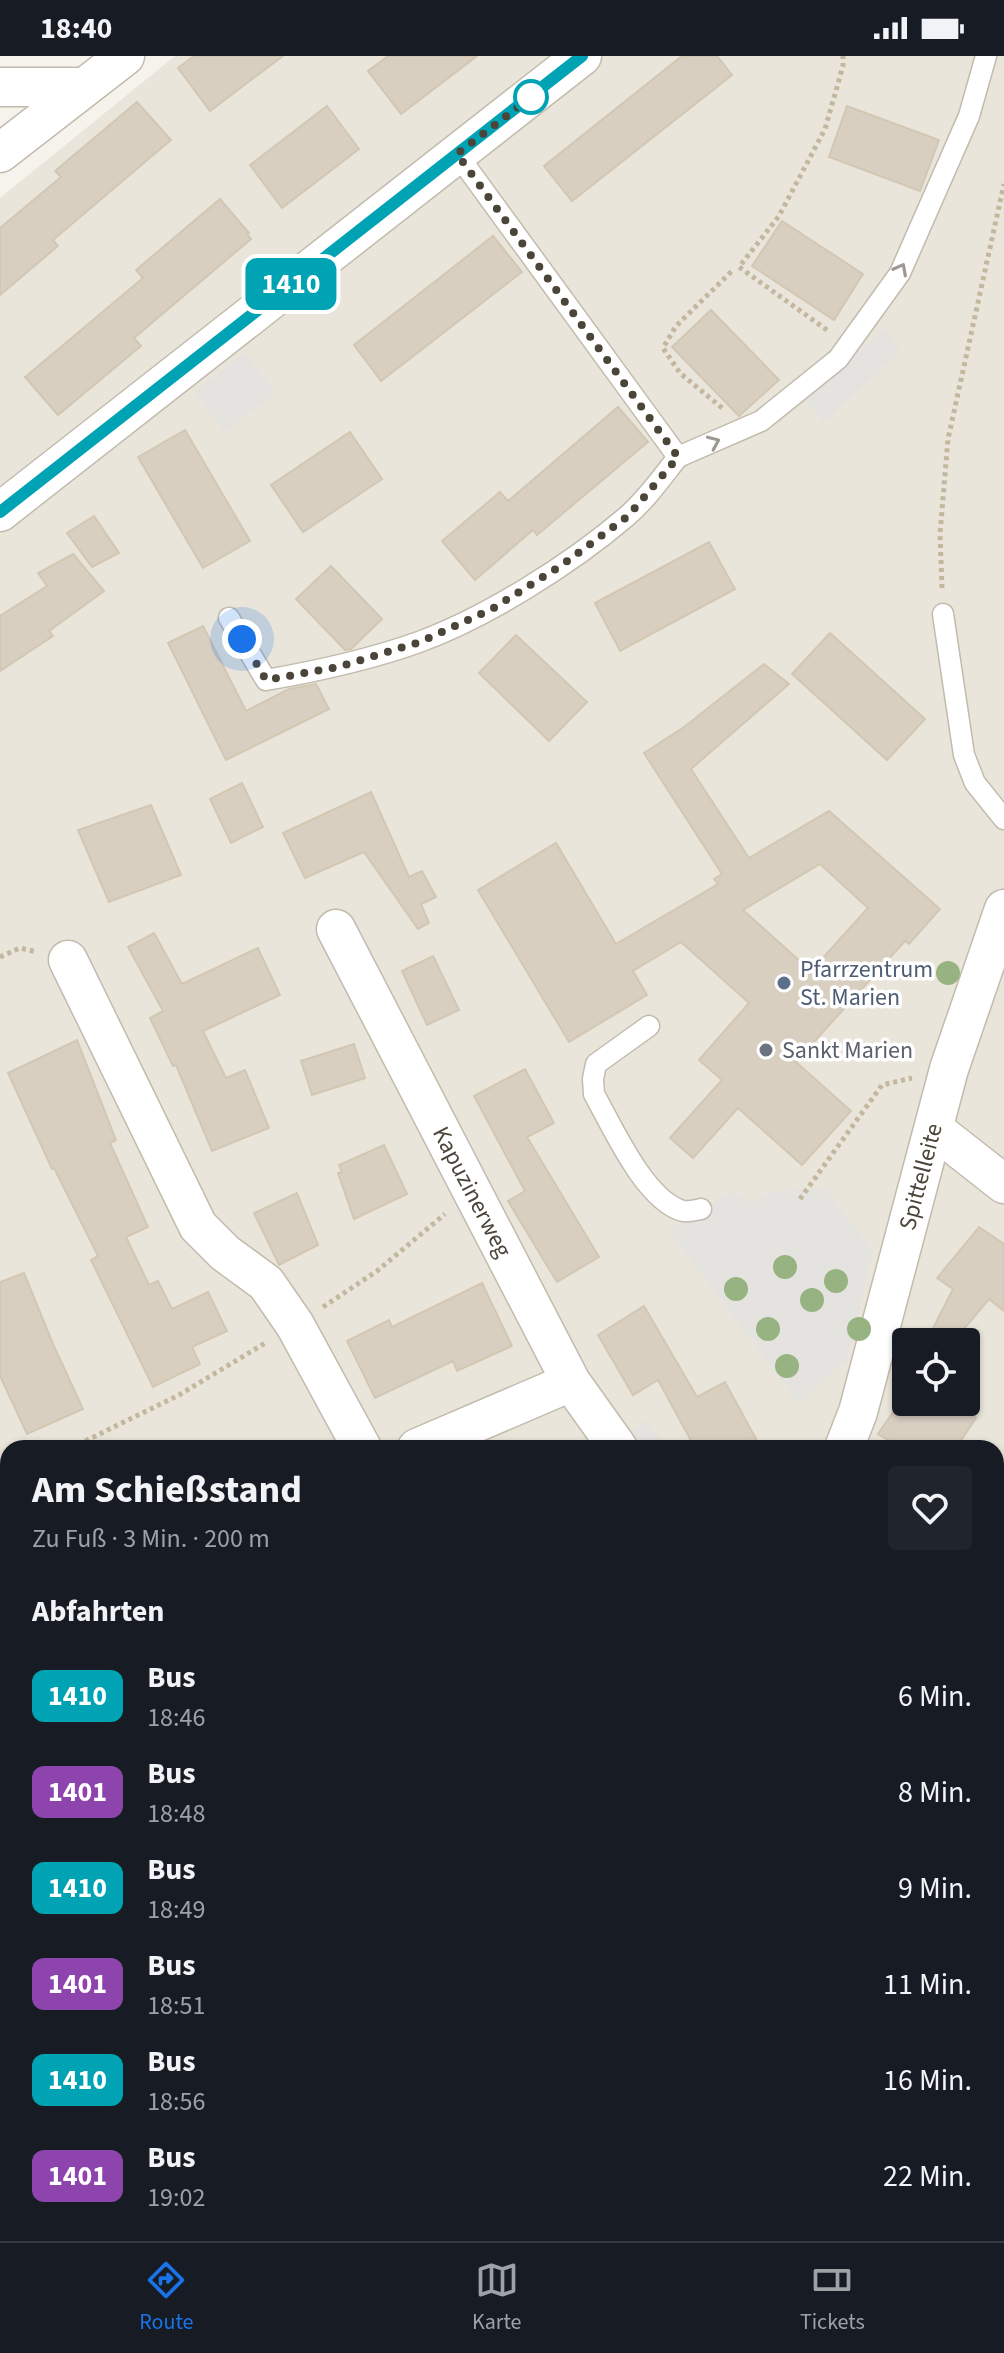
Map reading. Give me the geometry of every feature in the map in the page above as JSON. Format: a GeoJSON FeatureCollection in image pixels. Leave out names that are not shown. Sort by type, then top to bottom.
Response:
{"type":"FeatureCollection","features":[{"type":"Feature","properties":{"kind":"street"},"geometry":{"type":"LineString","coordinates":[[0,153],[125,56]]}},
{"type":"Feature","properties":{"kind":"street"},"geometry":{"type":"LineString","coordinates":[[0,512],[582,56]]}},
{"type":"Feature","properties":{"kind":"street"},"geometry":{"type":"LineString","coordinates":[[0,87],[83,87]]}},
{"type":"Feature","properties":{"kind":"street","name":"Spittelleite"},"geometry":{"type":"LineString","coordinates":[[847,1440],[858,1412],[949,1069],[1004,909]]}},
{"type":"Feature","properties":{"kind":"street","name":"Kapuzinerweg"},"geometry":{"type":"LineString","coordinates":[[336,929],[571,1382],[612,1440]]}},
{"type":"Feature","properties":{"kind":"street"},"geometry":{"type":"LineString","coordinates":[[68,960],[198,1226],[225,1253],[266,1283],[295,1325],[358,1440]]}},
{"type":"Feature","properties":{"kind":"street"},"geometry":{"type":"LineString","coordinates":[[934,1129],[1004,1184]]}},
{"type":"Feature","properties":{"kind":"street"},"geometry":{"type":"LineString","coordinates":[[436,1440],[571,1382]]}},
{"type":"Feature","properties":{"kind":"lane"},"geometry":{"type":"LineString","coordinates":[[229,618],[266,680],[338,667],[420,642],[492,609],[562,565],[628,516],[678,457],[761,421],[838,359],[900,273],[969,116],[986,56]]}},
{"type":"Feature","properties":{"kind":"lane"},"geometry":{"type":"LineString","coordinates":[[457,154],[678,457]]}},
{"type":"Feature","properties":{"kind":"lane"},"geometry":{"type":"LineString","coordinates":[[943,614],[964,755],[975,783],[1004,819]]}},
{"type":"Feature","properties":{"kind":"lane"},"geometry":{"type":"LineString","coordinates":[[649,1026],[596,1064],[594,1094],[645,1183],[666,1202],[684,1211],[701,1209]]}},
{"type":"Feature","properties":{"kind":"path"},"geometry":{"type":"LineString","coordinates":[[843,56],[825,129],[779,216],[739,267],[848,346]]}},
{"type":"Feature","properties":{"kind":"path"},"geometry":{"type":"LineString","coordinates":[[943,614],[940,534],[948,439],[1004,184]]}},
{"type":"Feature","properties":{"kind":"path"},"geometry":{"type":"LineString","coordinates":[[733,270],[676,326],[663,348],[680,373],[746,428]]}},
{"type":"Feature","properties":{"kind":"path"},"geometry":{"type":"LineString","coordinates":[[800,1199],[882,1085],[949,1069]]}},
{"type":"Feature","properties":{"kind":"shaded area"},"geometry":{"type":"Polygon","coordinates":[[[175,56],[1004,56],[1004,1440],[0,1440],[0,198],[175,56]]]}},
{"type":"Feature","properties":{"kind":"shaded area"},"geometry":{"type":"Polygon","coordinates":[[[885,328],[900,351],[824,422],[805,399],[885,328]]]}},
{"type":"Feature","properties":{"kind":"shaded area"},"geometry":{"type":"Polygon","coordinates":[[[245,353],[276,393],[224,432],[194,392],[245,353]]]}},
{"type":"Feature","properties":{"kind":"shaded area"},"geometry":{"type":"Polygon","coordinates":[[[824,1188],[873,1250],[847,1359],[799,1404],[668,1230],[731,1191],[752,1204],[769,1192],[824,1188]]]}},
{"type":"Feature","properties":{"kind":"shaded area"},"geometry":{"type":"Polygon","coordinates":[[[647,1420],[661,1440],[631,1440],[627,1434],[647,1420]]]}},
{"type":"Feature","properties":{"kind":"building"},"geometry":{"type":"Polygon","coordinates":[[[194,56],[283,56],[210,111],[178,68],[194,56]]]}},
{"type":"Feature","properties":{"kind":"building"},"geometry":{"type":"Polygon","coordinates":[[[388,56],[477,56],[401,114],[368,71],[388,56]]]}},
{"type":"Feature","properties":{"kind":"building"},"geometry":{"type":"Polygon","coordinates":[[[682,56],[717,56],[732,75],[572,201],[544,166],[682,56]]]}},
{"type":"Feature","properties":{"kind":"building"},"geometry":{"type":"Polygon","coordinates":[[[137,102],[171,140],[53,240],[58,246],[0,295],[0,228],[61,177],[55,171],[137,102]]]}},
{"type":"Feature","properties":{"kind":"building"},"geometry":{"type":"Polygon","coordinates":[[[327,106],[359,149],[282,208],[250,165],[327,106]]]}},
{"type":"Feature","properties":{"kind":"building"},"geometry":{"type":"Polygon","coordinates":[[[847,106],[939,140],[920,191],[829,157],[847,106]]]}},
{"type":"Feature","properties":{"kind":"building"},"geometry":{"type":"Polygon","coordinates":[[[220,199],[251,239],[134,338],[141,346],[58,415],[25,377],[143,278],[136,270],[220,199]]]}},
{"type":"Feature","properties":{"kind":"building"},"geometry":{"type":"Polygon","coordinates":[[[782,221],[863,274],[834,320],[752,266],[782,221]]]}},
{"type":"Feature","properties":{"kind":"building"},"geometry":{"type":"Polygon","coordinates":[[[493,236],[522,272],[381,381],[354,345],[493,236]]]}},
{"type":"Feature","properties":{"kind":"building"},"geometry":{"type":"Polygon","coordinates":[[[711,310],[779,380],[739,416],[672,347],[711,310]]]}},
{"type":"Feature","properties":{"kind":"building"},"geometry":{"type":"Polygon","coordinates":[[[618,407],[648,442],[537,535],[533,530],[475,580],[442,541],[500,492],[508,501],[618,407]]]}},
{"type":"Feature","properties":{"kind":"building"},"geometry":{"type":"Polygon","coordinates":[[[185,430],[250,541],[203,568],[138,457],[185,430]]]}},
{"type":"Feature","properties":{"kind":"building"},"geometry":{"type":"Polygon","coordinates":[[[350,432],[382,479],[303,532],[271,485],[350,432]]]}},
{"type":"Feature","properties":{"kind":"building"},"geometry":{"type":"Polygon","coordinates":[[[94,516],[119,553],[92,567],[67,533],[94,516]]]}},
{"type":"Feature","properties":{"kind":"building"},"geometry":{"type":"Polygon","coordinates":[[[709,542],[735,589],[620,651],[595,603],[709,542]]]}},
{"type":"Feature","properties":{"kind":"building"},"geometry":{"type":"Polygon","coordinates":[[[73,554],[104,591],[49,631],[53,636],[0,671],[0,616],[47,586],[38,573],[73,554]]]}},
{"type":"Feature","properties":{"kind":"building"},"geometry":{"type":"Polygon","coordinates":[[[331,566],[382,619],[351,649],[345,650],[296,599],[331,566]]]}},
{"type":"Feature","properties":{"kind":"building"},"geometry":{"type":"Polygon","coordinates":[[[203,626],[246,711],[289,689],[316,684],[329,709],[226,760],[168,643],[203,626]]]}},
{"type":"Feature","properties":{"kind":"building"},"geometry":{"type":"Polygon","coordinates":[[[830,633],[925,719],[887,760],[792,674],[830,633]]]}},
{"type":"Feature","properties":{"kind":"building"},"geometry":{"type":"Polygon","coordinates":[[[516,635],[587,702],[549,741],[479,673],[516,635]]]}},
{"type":"Feature","properties":{"kind":"building"},"geometry":{"type":"Polygon","coordinates":[[[764,664],[789,684],[691,769],[749,858],[829,811],[940,909],[909,944],[905,941],[796,1062],[851,1111],[802,1165],[738,1108],[693,1158],[670,1138],[722,1080],[699,1060],[749,1003],[681,942],[633,971],[647,995],[569,1042],[478,890],[556,843],[616,944],[718,884],[714,879],[722,874],[644,753],[684,727],[764,664]],[[820,864],[743,910],[811,971],[868,908],[820,864]]]}},
{"type":"Feature","properties":{"kind":"building"},"geometry":{"type":"Polygon","coordinates":[[[242,783],[263,827],[231,843],[210,799],[242,783]]]}},
{"type":"Feature","properties":{"kind":"building"},"geometry":{"type":"Polygon","coordinates":[[[371,792],[409,877],[422,871],[436,897],[421,904],[429,923],[418,929],[364,852],[305,878],[283,833],[371,792]]]}},
{"type":"Feature","properties":{"kind":"building"},"geometry":{"type":"Polygon","coordinates":[[[151,805],[181,875],[109,902],[78,830],[151,805]]]}},
{"type":"Feature","properties":{"kind":"building"},"geometry":{"type":"Polygon","coordinates":[[[154,933],[182,984],[258,948],[280,995],[203,1031],[226,1078],[245,1070],[269,1128],[212,1151],[176,1065],[173,1066],[150,1018],[163,1011],[128,947],[154,933]]]}},
{"type":"Feature","properties":{"kind":"building"},"geometry":{"type":"Polygon","coordinates":[[[433,956],[459,1010],[427,1025],[402,971],[433,956]]]}},
{"type":"Feature","properties":{"kind":"building"},"geometry":{"type":"Polygon","coordinates":[[[77,1040],[116,1140],[110,1143],[148,1227],[126,1237],[149,1285],[158,1281],[172,1309],[208,1292],[227,1331],[192,1347],[200,1364],[153,1387],[91,1260],[98,1256],[52,1169],[8,1073],[77,1040]]]}},
{"type":"Feature","properties":{"kind":"building"},"geometry":{"type":"Polygon","coordinates":[[[354,1044],[365,1078],[312,1095],[301,1061],[354,1044]]]}},
{"type":"Feature","properties":{"kind":"building"},"geometry":{"type":"Polygon","coordinates":[[[525,1069],[554,1123],[527,1137],[599,1257],[557,1282],[508,1201],[525,1191],[474,1096],[525,1069]]]}},
{"type":"Feature","properties":{"kind":"building"},"geometry":{"type":"Polygon","coordinates":[[[384,1145],[407,1194],[354,1219],[338,1173],[342,1172],[339,1165],[384,1145]]]}},
{"type":"Feature","properties":{"kind":"building"},"geometry":{"type":"Polygon","coordinates":[[[297,1193],[318,1245],[279,1265],[254,1213],[297,1193]]]}},
{"type":"Feature","properties":{"kind":"building"},"geometry":{"type":"Polygon","coordinates":[[[979,1227],[1004,1244],[1004,1311],[989,1299],[965,1328],[933,1328],[953,1289],[937,1278],[979,1227]]]}},
{"type":"Feature","properties":{"kind":"building"},"geometry":{"type":"Polygon","coordinates":[[[24,1273],[83,1409],[27,1434],[0,1376],[0,1282],[24,1273]]]}},
{"type":"Feature","properties":{"kind":"building"},"geometry":{"type":"Polygon","coordinates":[[[482,1283],[512,1346],[457,1371],[453,1361],[375,1398],[347,1341],[389,1320],[392,1327],[482,1283]]]}},
{"type":"Feature","properties":{"kind":"building"},"geometry":{"type":"Polygon","coordinates":[[[644,1306],[697,1397],[725,1382],[757,1440],[691,1440],[658,1380],[633,1395],[598,1335],[644,1306]]]}},
{"type":"Feature","properties":{"kind":"building"},"geometry":{"type":"Polygon","coordinates":[[[892,1414],[976,1418],[961,1440],[888,1440],[878,1434],[892,1414]]]}},
{"type":"Feature","properties":{"kind":"bus line","name":"1410"},"geometry":{"type":"LineString","coordinates":[[0,512],[582,56]]}},
{"type":"Feature","properties":{"kind":"place","name":"Pfarrzentrum St. Marien"},"geometry":{"type":"Point","coordinates":[784,983]}},
{"type":"Feature","properties":{"kind":"place","name":"Sankt Marien"},"geometry":{"type":"Point","coordinates":[766,1050]}},
{"type":"Feature","properties":{"kind":"route"},"geometry":{"type":"LineString","coordinates":[[242,639],[266,680],[338,667],[420,642],[492,609],[562,565],[628,516],[678,457],[457,154],[531,97]]}}]}
